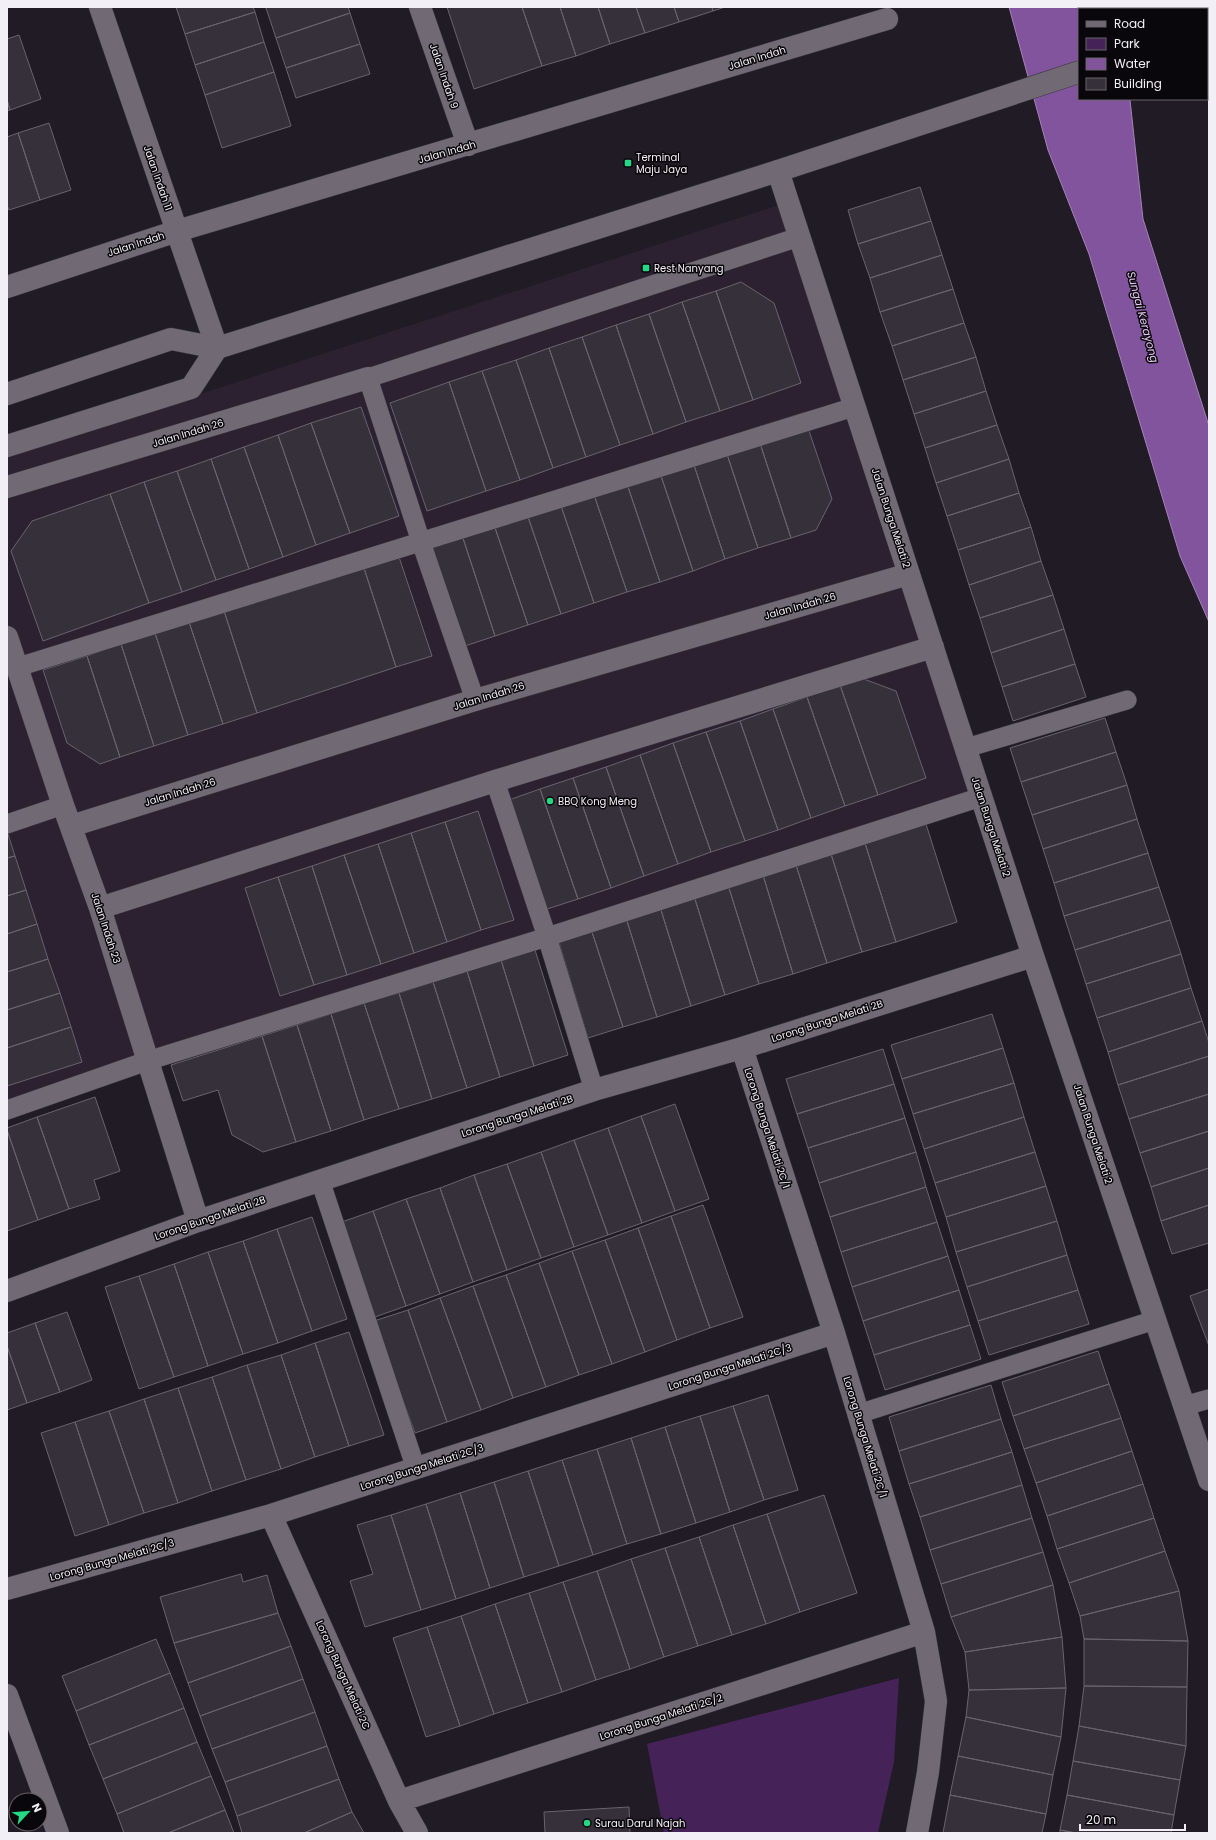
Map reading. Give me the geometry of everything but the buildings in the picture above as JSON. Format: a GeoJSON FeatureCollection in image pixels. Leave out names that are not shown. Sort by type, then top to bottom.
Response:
{"type":"FeatureCollection","features":[{"type":"Feature","properties":{"kind":"street","name":"Jalan Indah 11"},"geometry":{"type":"LineString","coordinates":[[100,7],[217,348]]}},
{"type":"Feature","properties":{"kind":"street","name":"Jalan Indah 9"},"geometry":{"type":"LineString","coordinates":[[420,7],[468,145]]}},
{"type":"Feature","properties":{"kind":"street","name":"Jalan Indah"},"geometry":{"type":"LineString","coordinates":[[7,287],[176,231],[468,145],[886,13]]}},
{"type":"Feature","properties":{"kind":"street"},"geometry":{"type":"LineString","coordinates":[[7,394],[171,339],[217,348],[919,126],[1078,72]]}},
{"type":"Feature","properties":{"kind":"street","name":"Jalan Bunga Melati 2"},"geometry":{"type":"LineString","coordinates":[[778,171],[854,407],[934,647],[1033,956],[1209,1480]]}},
{"type":"Feature","properties":{"kind":"street"},"geometry":{"type":"LineString","coordinates":[[7,446],[191,388],[217,348]]}},
{"type":"Feature","properties":{"kind":"street","name":"Jalan Indah 26"},"geometry":{"type":"LineString","coordinates":[[7,487],[368,378]]}},
{"type":"Feature","properties":{"kind":"street","name":"Jalan Indah 26"},"geometry":{"type":"LineString","coordinates":[[71,826],[475,700],[910,574]]}},
{"type":"Feature","properties":{"kind":"street","name":"Jalan Indah 23"},"geometry":{"type":"LineString","coordinates":[[7,637],[63,806],[100,908],[198,1221]]}},
{"type":"Feature","properties":{"kind":"street"},"geometry":{"type":"LineString","coordinates":[[100,908],[495,781],[934,647]]}},
{"type":"Feature","properties":{"kind":"street","name":"Lorong Bunga Melati 2B"},"geometry":{"type":"LineString","coordinates":[[7,1291],[198,1221],[594,1090],[742,1048],[1033,956]]}},
{"type":"Feature","properties":{"kind":"street","name":"Lorong Bunga Melati 2C/1"},"geometry":{"type":"LineString","coordinates":[[742,1048],[834,1333],[924,1632],[936,1701],[928,1772],[917,1833]]}},
{"type":"Feature","properties":{"kind":"street","name":"Lorong Bunga Melati 2C/3"},"geometry":{"type":"LineString","coordinates":[[7,1589],[272,1515],[834,1333]]}},
{"type":"Feature","properties":{"kind":"street","name":"Lorong Bunga Melati 2C"},"geometry":{"type":"LineString","coordinates":[[272,1515],[399,1801],[416,1833]]}},
{"type":"Feature","properties":{"kind":"street","name":"Lorong Bunga Melati 2C/2"},"geometry":{"type":"LineString","coordinates":[[399,1801],[924,1632]]}},
{"type":"Feature","properties":{"kind":"street"},"geometry":{"type":"LineString","coordinates":[[7,1695],[58,1833]]}},
{"type":"Feature","properties":{"kind":"lane"},"geometry":{"type":"LineString","coordinates":[[475,700],[421,542],[368,378],[799,237]]}},
{"type":"Feature","properties":{"kind":"lane"},"geometry":{"type":"LineString","coordinates":[[18,667],[854,407]]}},
{"type":"Feature","properties":{"kind":"lane"},"geometry":{"type":"LineString","coordinates":[[966,748],[1127,700]]}},
{"type":"Feature","properties":{"kind":"lane"},"geometry":{"type":"LineString","coordinates":[[495,781],[547,937],[594,1090]]}},
{"type":"Feature","properties":{"kind":"lane"},"geometry":{"type":"LineString","coordinates":[[7,1110],[147,1061],[547,937],[981,797]]}},
{"type":"Feature","properties":{"kind":"lane"},"geometry":{"type":"LineString","coordinates":[[7,824],[63,806]]}},
{"type":"Feature","properties":{"kind":"lane"},"geometry":{"type":"LineString","coordinates":[[320,1180],[416,1469]]}},
{"type":"Feature","properties":{"kind":"lane"},"geometry":{"type":"LineString","coordinates":[[858,1414],[1155,1320]]}},
{"type":"Feature","properties":{"kind":"lane"},"geometry":{"type":"LineString","coordinates":[[1184,1406],[1209,1399]]}},
{"type":"Feature","properties":{"kind":"shaded area"},"geometry":{"type":"Polygon","coordinates":[[[794,200],[980,799],[7,1113],[7,457],[794,200]]]}},
{"type":"Feature","properties":{"kind":"green space"},"geometry":{"type":"Polygon","coordinates":[[[899,1678],[894,1762],[878,1833],[664,1833],[647,1744],[899,1678]]]}},
{"type":"Feature","properties":{"kind":"water","name":"Sungai Kerayong"},"geometry":{"type":"Polygon","coordinates":[[[1009,7],[1100,7],[1078,8],[1078,100],[1130,100],[1143,219],[1209,426],[1209,622],[1180,556],[1089,254],[1048,150],[1009,7]]]}},
{"type":"Feature","properties":{"kind":"place","name":"Terminal Maju Jaya"},"geometry":{"type":"Point","coordinates":[628,163]}},
{"type":"Feature","properties":{"kind":"place","name":"Rest Nanyang"},"geometry":{"type":"Point","coordinates":[646,268]}},
{"type":"Feature","properties":{"kind":"place","name":"BBQ Kong Meng"},"geometry":{"type":"Point","coordinates":[550,801]}},
{"type":"Feature","properties":{"kind":"place","name":"Surau Darul Najah"},"geometry":{"type":"Point","coordinates":[587,1823]}}]}
